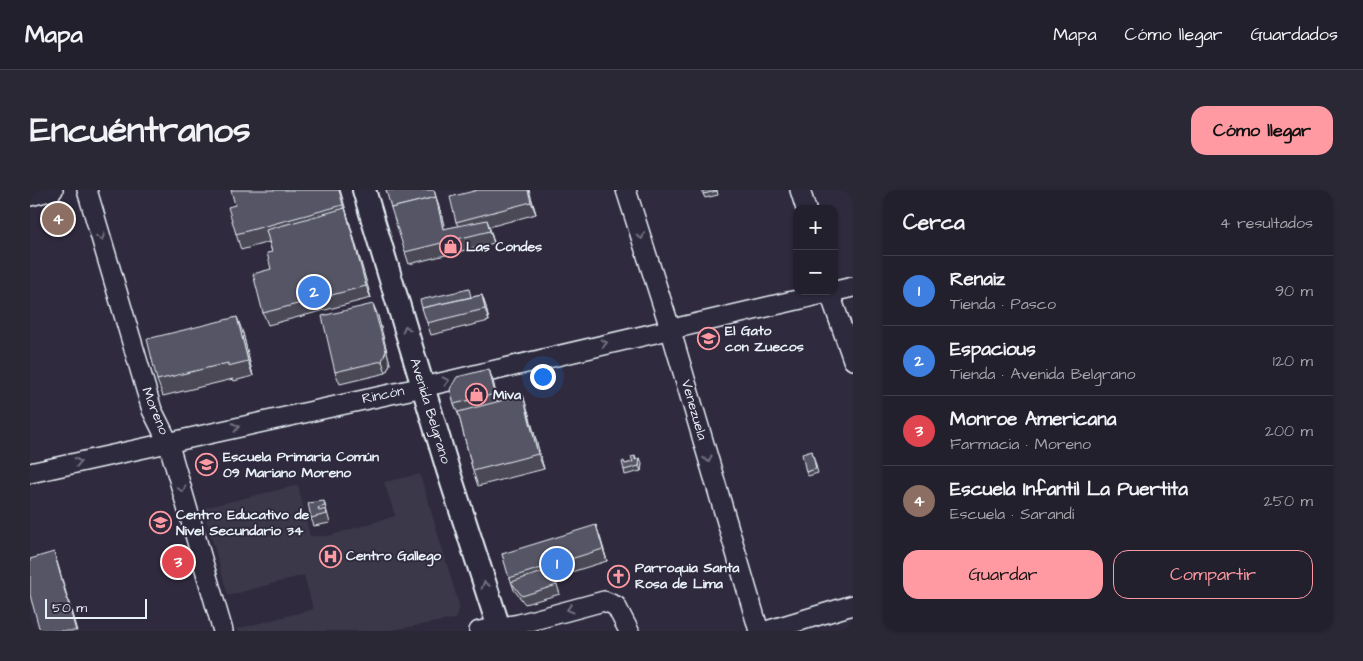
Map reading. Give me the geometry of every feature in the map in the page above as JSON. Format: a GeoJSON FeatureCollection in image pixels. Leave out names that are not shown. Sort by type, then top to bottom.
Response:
{"type":"FeatureCollection","features":[{"type":"Feature","properties":{"kind":"main road","name":"Avenida Belgrano"},"geometry":{"type":"LineString","coordinates":[[364,190],[493,630]]}},
{"type":"Feature","properties":{"kind":"street"},"geometry":{"type":"LineString","coordinates":[[30,196],[53,190]]}},
{"type":"Feature","properties":{"kind":"street","name":"Moreno"},"geometry":{"type":"LineString","coordinates":[[87,190],[152,410],[168,442],[223,631]]}},
{"type":"Feature","properties":{"kind":"street","name":"Venezuela"},"geometry":{"type":"LineString","coordinates":[[626,190],[670,328],[759,631]]}},
{"type":"Feature","properties":{"kind":"street"},"geometry":{"type":"LineString","coordinates":[[800,190],[805,205]]}},
{"type":"Feature","properties":{"kind":"street","name":"Rincón"},"geometry":{"type":"LineString","coordinates":[[838,290],[853,287]]}},
{"type":"Feature","properties":{"kind":"street","name":"Rincón"},"geometry":{"type":"LineString","coordinates":[[30,473],[423,387],[816,295]]}},
{"type":"Feature","properties":{"kind":"street"},"geometry":{"type":"LineString","coordinates":[[830,295],[853,360]]}},
{"type":"Feature","properties":{"kind":"street"},"geometry":{"type":"LineString","coordinates":[[493,630],[604,601],[616,606],[629,631]]}},
{"type":"Feature","properties":{"kind":"street"},"geometry":{"type":"LineString","coordinates":[[766,631],[853,605]]}},
{"type":"Feature","properties":{"kind":"shaded area","name":"Centro Gallego"},"geometry":{"type":"Polygon","coordinates":[[[420,474],[460,608],[455,619],[386,631],[237,631],[236,629],[313,609],[304,575],[228,596],[203,508],[298,485],[310,536],[328,536],[395,516],[384,482],[420,474]]]}},
{"type":"Feature","properties":{"kind":"building"},"geometry":{"type":"Polygon","coordinates":[[[231,190],[339,190],[343,205],[236,234],[228,207],[235,205],[231,190]]]}},
{"type":"Feature","properties":{"kind":"building"},"geometry":{"type":"Polygon","coordinates":[[[386,190],[434,190],[436,197],[391,208],[386,190]]]}},
{"type":"Feature","properties":{"kind":"building"},"geometry":{"type":"Polygon","coordinates":[[[478,190],[528,190],[531,202],[456,222],[450,197],[478,190]]]}},
{"type":"Feature","properties":{"kind":"building"},"geometry":{"type":"Polygon","coordinates":[[[703,190],[717,190],[717,191],[703,194],[703,190]]]}},
{"type":"Feature","properties":{"kind":"building"},"geometry":{"type":"Polygon","coordinates":[[[436,197],[443,229],[487,220],[490,231],[405,252],[391,208],[436,197]]]}},
{"type":"Feature","properties":{"kind":"building"},"geometry":{"type":"Polygon","coordinates":[[[345,208],[366,286],[263,313],[253,274],[271,269],[267,253],[272,252],[266,230],[345,208]]]}},
{"type":"Feature","properties":{"kind":"building"},"geometry":{"type":"Polygon","coordinates":[[[469,289],[471,297],[422,308],[420,300],[469,289]]]}},
{"type":"Feature","properties":{"kind":"building"},"geometry":{"type":"Polygon","coordinates":[[[482,295],[485,309],[427,323],[422,308],[482,295]]]}},
{"type":"Feature","properties":{"kind":"building"},"geometry":{"type":"Polygon","coordinates":[[[373,304],[386,351],[382,361],[335,372],[322,316],[373,304]]]}},
{"type":"Feature","properties":{"kind":"building"},"geometry":{"type":"Polygon","coordinates":[[[237,317],[248,361],[228,366],[228,363],[157,380],[147,339],[237,317]]]}},
{"type":"Feature","properties":{"kind":"building"},"geometry":{"type":"Polygon","coordinates":[[[489,369],[495,394],[454,404],[450,389],[457,377],[489,369]]]}},
{"type":"Feature","properties":{"kind":"building"},"geometry":{"type":"Polygon","coordinates":[[[523,395],[538,454],[473,471],[458,412],[523,395]]]}},
{"type":"Feature","properties":{"kind":"building"},"geometry":{"type":"Polygon","coordinates":[[[812,451],[816,469],[806,472],[802,454],[812,451]]]}},
{"type":"Feature","properties":{"kind":"building"},"geometry":{"type":"Polygon","coordinates":[[[635,456],[635,460],[640,458],[639,466],[624,470],[622,462],[624,461],[625,464],[633,462],[631,457],[635,456]]]}},
{"type":"Feature","properties":{"kind":"building"},"geometry":{"type":"Polygon","coordinates":[[[324,501],[325,506],[318,508],[319,511],[326,509],[327,514],[311,518],[308,503],[324,501]]]}},
{"type":"Feature","properties":{"kind":"building"},"geometry":{"type":"Polygon","coordinates":[[[596,525],[603,549],[509,578],[502,554],[596,525]]]}},
{"type":"Feature","properties":{"kind":"building"},"geometry":{"type":"Polygon","coordinates":[[[54,552],[76,631],[40,631],[30,595],[30,559],[54,552]]]}},
{"type":"Feature","properties":{"kind":"building"},"geometry":{"type":"Polygon","coordinates":[[[546,571],[557,585],[522,596],[511,582],[546,571]]]}},
{"type":"Feature","properties":{"kind":"place","name":"Escuela Infantil La Puertita"},"geometry":{"type":"Point","coordinates":[58,219]}},
{"type":"Feature","properties":{"kind":"place","name":"Las Condes"},"geometry":{"type":"Point","coordinates":[450,247]}},
{"type":"Feature","properties":{"kind":"place","name":"Espacious"},"geometry":{"type":"Point","coordinates":[314,292]}},
{"type":"Feature","properties":{"kind":"place","name":"El Gato con Zuecos"},"geometry":{"type":"Point","coordinates":[709,339]}},
{"type":"Feature","properties":{"kind":"place","name":"Miva"},"geometry":{"type":"Point","coordinates":[477,395]}},
{"type":"Feature","properties":{"kind":"place","name":"Escuela Primaria Común 09 Mariano Moreno"},"geometry":{"type":"Point","coordinates":[207,465]}},
{"type":"Feature","properties":{"kind":"place","name":"Centro Educativo de Nivel Secundario 34"},"geometry":{"type":"Point","coordinates":[160,523]}},
{"type":"Feature","properties":{"kind":"place","name":"Centro Gallego"},"geometry":{"type":"Point","coordinates":[330,556]}},
{"type":"Feature","properties":{"kind":"place","name":"Monroe Americana"},"geometry":{"type":"Point","coordinates":[178,562]}},
{"type":"Feature","properties":{"kind":"place","name":"Renaiz"},"geometry":{"type":"Point","coordinates":[557,564]}},
{"type":"Feature","properties":{"kind":"place","name":"Parroquia Santa Rosa de Lima"},"geometry":{"type":"Point","coordinates":[619,576]}}]}
